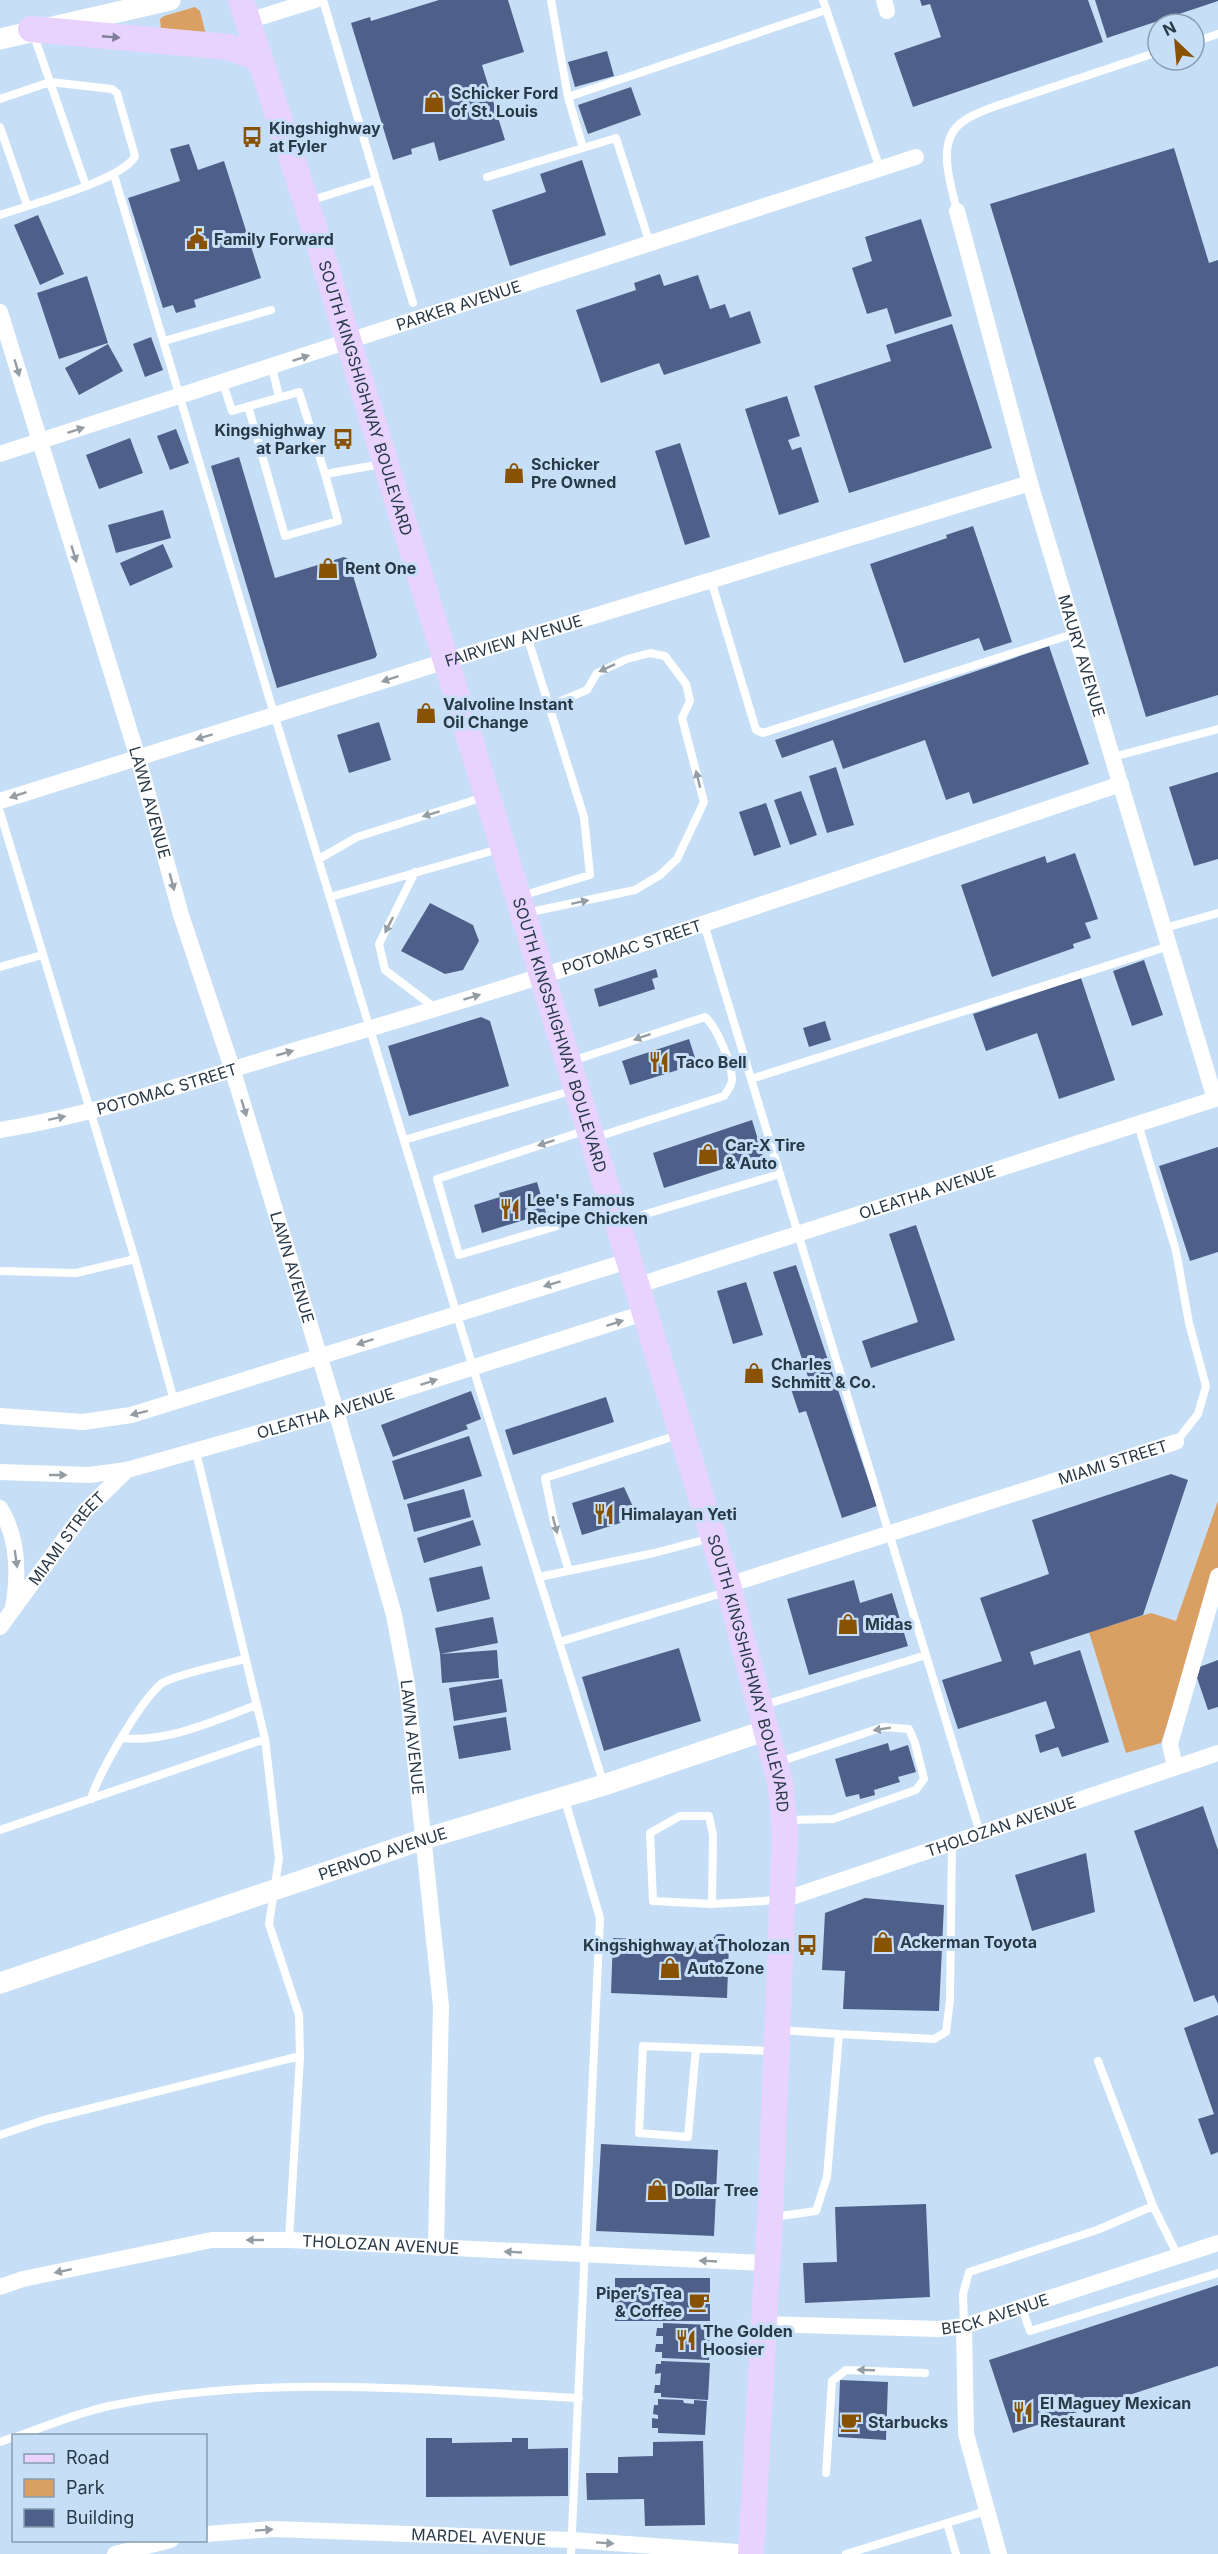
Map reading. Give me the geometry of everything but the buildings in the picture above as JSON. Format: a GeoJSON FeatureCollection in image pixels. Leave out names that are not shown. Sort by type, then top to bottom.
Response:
{"type":"FeatureCollection","features":[{"type":"Feature","properties":{"kind":"main road","name":"SOUTH KINGSHIGHWAY BOULEVARD"},"geometry":{"type":"LineString","coordinates":[[245,10],[306,202],[713,1537],[775,1764],[784,1820],[783,1900],[770,2217],[751,2553]]}},
{"type":"Feature","properties":{"kind":"main road"},"geometry":{"type":"LineString","coordinates":[[32,29],[228,47],[259,59]]}},
{"type":"Feature","properties":{"kind":"street"},"geometry":{"type":"LineString","coordinates":[[0,39],[32,29],[104,16],[170,0]]}},
{"type":"Feature","properties":{"kind":"street"},"geometry":{"type":"LineString","coordinates":[[245,10],[315,0]]}},
{"type":"Feature","properties":{"kind":"street","name":"PARKER AVENUE"},"geometry":{"type":"LineString","coordinates":[[0,454],[916,157]]}},
{"type":"Feature","properties":{"kind":"street","name":"MAURY AVENUE"},"geometry":{"type":"LineString","coordinates":[[957,211],[1030,483],[1216,1098]]}},
{"type":"Feature","properties":{"kind":"street","name":"LAWN AVENUE"},"geometry":{"type":"LineString","coordinates":[[0,312],[38,442],[138,758],[181,915],[232,1068],[336,1412],[394,1615],[407,1684],[441,2006],[436,2248]]}},
{"type":"Feature","properties":{"kind":"street","name":"FAIRVIEW AVENUE"},"geometry":{"type":"LineString","coordinates":[[0,801],[446,661],[1030,483]]}},
{"type":"Feature","properties":{"kind":"street","name":"POTOMAC STREET"},"geometry":{"type":"LineString","coordinates":[[0,1130],[91,1111],[371,1029],[704,924],[1121,784]]}},
{"type":"Feature","properties":{"kind":"street","name":"OLEATHA AVENUE"},"geometry":{"type":"LineString","coordinates":[[636,1286],[1216,1098]]}},
{"type":"Feature","properties":{"kind":"street"},"geometry":{"type":"LineString","coordinates":[[0,1416],[83,1422],[131,1416],[628,1261]]}},
{"type":"Feature","properties":{"kind":"street","name":"OLEATHA AVENUE"},"geometry":{"type":"LineString","coordinates":[[0,1472],[80,1475],[127,1470],[336,1412],[644,1313]]}},
{"type":"Feature","properties":{"kind":"street","name":"MIAMI STREET"},"geometry":{"type":"LineString","coordinates":[[728,1588],[1176,1442]]}},
{"type":"Feature","properties":{"kind":"street","name":"MIAMI STREET"},"geometry":{"type":"LineString","coordinates":[[0,1627],[86,1511],[127,1470]]}},
{"type":"Feature","properties":{"kind":"street","name":"MIAMI STREET"},"geometry":{"type":"LineString","coordinates":[[0,1508],[17,1558],[18,1583],[13,1612]]}},
{"type":"Feature","properties":{"kind":"street"},"geometry":{"type":"LineString","coordinates":[[1175,1767],[1170,1744],[1217,1582]]}},
{"type":"Feature","properties":{"kind":"street","name":"PERNOD AVENUE"},"geometry":{"type":"LineString","coordinates":[[0,1983],[424,1839],[604,1785],[764,1718]]}},
{"type":"Feature","properties":{"kind":"street","name":"THOLOZAN AVENUE"},"geometry":{"type":"LineString","coordinates":[[783,1900],[1218,1753]]}},
{"type":"Feature","properties":{"kind":"street","name":"THOLOZAN AVENUE"},"geometry":{"type":"LineString","coordinates":[[0,2287],[23,2279],[212,2240],[289,2240],[766,2264]]}},
{"type":"Feature","properties":{"kind":"street","name":"BECK AVENUE"},"geometry":{"type":"LineString","coordinates":[[763,2324],[939,2329],[964,2326],[1218,2243]]}},
{"type":"Feature","properties":{"kind":"street"},"geometry":{"type":"LineString","coordinates":[[964,2326],[966,2434],[999,2554]]}},
{"type":"Feature","properties":{"kind":"street","name":"MARDEL AVENUE"},"geometry":{"type":"LineString","coordinates":[[207,2535],[273,2529],[571,2547],[751,2553]]}},
{"type":"Feature","properties":{"kind":"street"},"geometry":{"type":"LineString","coordinates":[[115,2554],[167,2542]]}},
{"type":"Feature","properties":{"kind":"lane"},"geometry":{"type":"LineString","coordinates":[[323,0],[413,303]]}},
{"type":"Feature","properties":{"kind":"lane"},"geometry":{"type":"LineString","coordinates":[[551,0],[568,96],[583,148]]}},
{"type":"Feature","properties":{"kind":"lane"},"geometry":{"type":"LineString","coordinates":[[823,0],[880,169]]}},
{"type":"Feature","properties":{"kind":"lane"},"geometry":{"type":"LineString","coordinates":[[568,96],[826,10]]}},
{"type":"Feature","properties":{"kind":"lane"},"geometry":{"type":"LineString","coordinates":[[32,29],[86,186]]}},
{"type":"Feature","properties":{"kind":"lane"},"geometry":{"type":"LineString","coordinates":[[957,211],[948,159],[949,141],[956,128],[971,117],[996,106],[1146,56]]}},
{"type":"Feature","properties":{"kind":"lane"},"geometry":{"type":"LineString","coordinates":[[0,99],[50,82],[112,90],[117,93],[135,156],[132,163],[114,176],[0,215]]}},
{"type":"Feature","properties":{"kind":"lane"},"geometry":{"type":"LineString","coordinates":[[0,127],[27,205]]}},
{"type":"Feature","properties":{"kind":"lane"},"geometry":{"type":"LineString","coordinates":[[487,177],[616,138],[650,244]]}},
{"type":"Feature","properties":{"kind":"lane"},"geometry":{"type":"LineString","coordinates":[[114,176],[473,1368],[604,1785]]}},
{"type":"Feature","properties":{"kind":"lane"},"geometry":{"type":"LineString","coordinates":[[306,202],[376,180]]}},
{"type":"Feature","properties":{"kind":"lane"},"geometry":{"type":"LineString","coordinates":[[164,341],[271,310]]}},
{"type":"Feature","properties":{"kind":"lane"},"geometry":{"type":"LineString","coordinates":[[272,367],[279,398]]}},
{"type":"Feature","properties":{"kind":"lane"},"geometry":{"type":"LineString","coordinates":[[223,383],[232,411],[248,406],[299,392],[338,521],[285,536],[248,406]]}},
{"type":"Feature","properties":{"kind":"lane"},"geometry":{"type":"LineString","coordinates":[[325,474],[385,463]]}},
{"type":"Feature","properties":{"kind":"lane"},"geometry":{"type":"LineString","coordinates":[[711,580],[756,730],[764,734],[1076,633]]}},
{"type":"Feature","properties":{"kind":"lane"},"geometry":{"type":"LineString","coordinates":[[520,905],[590,875],[584,817],[527,636]]}},
{"type":"Feature","properties":{"kind":"lane"},"geometry":{"type":"LineString","coordinates":[[520,905],[635,890],[660,875],[677,859],[704,802],[682,718],[690,701],[686,684],[665,657],[650,653],[627,659],[597,673],[587,690],[549,706]]}},
{"type":"Feature","properties":{"kind":"lane"},"geometry":{"type":"LineString","coordinates":[[1113,757],[1218,729]]}},
{"type":"Feature","properties":{"kind":"lane"},"geometry":{"type":"LineString","coordinates":[[319,859],[357,837],[487,796]]}},
{"type":"Feature","properties":{"kind":"lane"},"geometry":{"type":"LineString","coordinates":[[0,812],[135,1259],[175,1404]]}},
{"type":"Feature","properties":{"kind":"lane"},"geometry":{"type":"LineString","coordinates":[[330,897],[503,848]]}},
{"type":"Feature","properties":{"kind":"lane"},"geometry":{"type":"LineString","coordinates":[[415,872],[379,944],[385,970],[435,1008]]}},
{"type":"Feature","properties":{"kind":"lane"},"geometry":{"type":"LineString","coordinates":[[1165,928],[1218,913]]}},
{"type":"Feature","properties":{"kind":"lane"},"geometry":{"type":"LineString","coordinates":[[704,924],[980,1833]]}},
{"type":"Feature","properties":{"kind":"lane"},"geometry":{"type":"LineString","coordinates":[[751,1079],[1169,946]]}},
{"type":"Feature","properties":{"kind":"lane"},"geometry":{"type":"LineString","coordinates":[[0,967],[42,955]]}},
{"type":"Feature","properties":{"kind":"lane"},"geometry":{"type":"LineString","coordinates":[[568,1063],[705,1017],[717,1032],[733,1081],[724,1096],[505,1157],[438,1179],[459,1255],[529,1234],[614,1216],[780,1174]]}},
{"type":"Feature","properties":{"kind":"lane"},"geometry":{"type":"LineString","coordinates":[[404,1140],[576,1089]]}},
{"type":"Feature","properties":{"kind":"lane","name":"MIAMI STREET"},"geometry":{"type":"LineString","coordinates":[[1138,1124],[1176,1251],[1189,1323],[1206,1386],[1198,1414],[1176,1442]]}},
{"type":"Feature","properties":{"kind":"lane"},"geometry":{"type":"LineString","coordinates":[[0,1271],[76,1273],[135,1259]]}},
{"type":"Feature","properties":{"kind":"lane"},"geometry":{"type":"LineString","coordinates":[[568,1571],[545,1478],[681,1434]]}},
{"type":"Feature","properties":{"kind":"lane"},"geometry":{"type":"LineString","coordinates":[[196,1452],[265,1739],[279,1859],[272,1892],[269,1924],[300,2015],[300,2056],[289,2240]]}},
{"type":"Feature","properties":{"kind":"lane"},"geometry":{"type":"LineString","coordinates":[[538,1577],[713,1537]]}},
{"type":"Feature","properties":{"kind":"lane"},"geometry":{"type":"LineString","coordinates":[[559,1642],[728,1588]]}},
{"type":"Feature","properties":{"kind":"lane"},"geometry":{"type":"LineString","coordinates":[[764,1718],[926,1655]]}},
{"type":"Feature","properties":{"kind":"lane"},"geometry":{"type":"LineString","coordinates":[[91,1799],[96,1781],[122,1738],[162,1683],[246,1659]]}},
{"type":"Feature","properties":{"kind":"lane"},"geometry":{"type":"LineString","coordinates":[[122,1738],[137,1740],[188,1730],[257,1705]]}},
{"type":"Feature","properties":{"kind":"lane"},"geometry":{"type":"LineString","coordinates":[[775,1764],[883,1727],[909,1730],[915,1743],[924,1779],[916,1790],[832,1819],[784,1820]]}},
{"type":"Feature","properties":{"kind":"lane"},"geometry":{"type":"LineString","coordinates":[[0,1830],[265,1739]]}},
{"type":"Feature","properties":{"kind":"lane"},"geometry":{"type":"LineString","coordinates":[[564,1797],[600,1918],[571,2547]]}},
{"type":"Feature","properties":{"kind":"lane"},"geometry":{"type":"LineString","coordinates":[[712,1904],[713,1835],[709,1816],[680,1816],[650,1833],[653,1901],[712,1904],[783,1900]]}},
{"type":"Feature","properties":{"kind":"lane"},"geometry":{"type":"LineString","coordinates":[[696,2048],[688,2137],[639,2133],[643,2046],[696,2048],[839,2034],[934,2039],[946,2032],[950,2000],[952,1843]]}},
{"type":"Feature","properties":{"kind":"lane"},"geometry":{"type":"LineString","coordinates":[[770,2217],[816,2211],[827,2178],[839,2034]]}},
{"type":"Feature","properties":{"kind":"lane"},"geometry":{"type":"LineString","coordinates":[[0,2134],[44,2120],[300,2056]]}},
{"type":"Feature","properties":{"kind":"lane"},"geometry":{"type":"LineString","coordinates":[[1098,2061],[1153,2206],[1178,2256]]}},
{"type":"Feature","properties":{"kind":"lane"},"geometry":{"type":"LineString","coordinates":[[964,2326],[963,2294],[969,2272],[1098,2230],[1153,2206]]}},
{"type":"Feature","properties":{"kind":"lane"},"geometry":{"type":"LineString","coordinates":[[1022,2308],[1030,2331],[1218,2273]]}},
{"type":"Feature","properties":{"kind":"lane"},"geometry":{"type":"LineString","coordinates":[[826,2473],[832,2381],[838,2373],[846,2370],[925,2373]]}},
{"type":"Feature","properties":{"kind":"lane"},"geometry":{"type":"LineString","coordinates":[[24,2434],[112,2405],[211,2389],[325,2385],[579,2398]]}},
{"type":"Feature","properties":{"kind":"lane"},"geometry":{"type":"LineString","coordinates":[[846,2554],[986,2511]]}},
{"type":"Feature","properties":{"kind":"lane"},"geometry":{"type":"LineString","coordinates":[[946,2523],[956,2554]]}},
{"type":"Feature","properties":{"kind":"green space"},"geometry":{"type":"Polygon","coordinates":[[[195,7],[200,11],[206,35],[161,30],[160,19],[164,16],[195,7]]]}},
{"type":"Feature","properties":{"kind":"green space"},"geometry":{"type":"Polygon","coordinates":[[[1218,1501],[1218,1567],[1161,1743],[1126,1753],[1089,1632],[1151,1613],[1176,1621],[1218,1501]]]}},
{"type":"Feature","properties":{"kind":"place","name":"Schicker Ford of St. Louis"},"geometry":{"type":"Point","coordinates":[434,102]}},
{"type":"Feature","properties":{"kind":"place","name":"Kingshighway at Fyler"},"geometry":{"type":"Point","coordinates":[252,137]}},
{"type":"Feature","properties":{"kind":"place","name":"Family Forward"},"geometry":{"type":"Point","coordinates":[197,239]}},
{"type":"Feature","properties":{"kind":"place","name":"Kingshighway at Parker"},"geometry":{"type":"Point","coordinates":[343,439]}},
{"type":"Feature","properties":{"kind":"place","name":"Schicker Pre Owned"},"geometry":{"type":"Point","coordinates":[514,473]}},
{"type":"Feature","properties":{"kind":"place","name":"Rent One"},"geometry":{"type":"Point","coordinates":[328,568]}},
{"type":"Feature","properties":{"kind":"place","name":"Valvoline Instant Oil Change"},"geometry":{"type":"Point","coordinates":[426,713]}},
{"type":"Feature","properties":{"kind":"place","name":"Taco Bell"},"geometry":{"type":"Point","coordinates":[659,1062]}},
{"type":"Feature","properties":{"kind":"place","name":"Car-X Tire & Auto"},"geometry":{"type":"Point","coordinates":[708,1154]}},
{"type":"Feature","properties":{"kind":"place","name":"Lee's Famous Recipe Chicken"},"geometry":{"type":"Point","coordinates":[510,1209]}},
{"type":"Feature","properties":{"kind":"place","name":"Charles Schmitt & Co."},"geometry":{"type":"Point","coordinates":[754,1373]}},
{"type":"Feature","properties":{"kind":"place","name":"Himalayan Yeti"},"geometry":{"type":"Point","coordinates":[604,1514]}},
{"type":"Feature","properties":{"kind":"place","name":"Midas"},"geometry":{"type":"Point","coordinates":[848,1624]}},
{"type":"Feature","properties":{"kind":"place","name":"Ackerman Toyota"},"geometry":{"type":"Point","coordinates":[883,1942]}},
{"type":"Feature","properties":{"kind":"place","name":"Kingshighway at Tholozan"},"geometry":{"type":"Point","coordinates":[807,1945]}},
{"type":"Feature","properties":{"kind":"place","name":"AutoZone"},"geometry":{"type":"Point","coordinates":[670,1968]}},
{"type":"Feature","properties":{"kind":"place","name":"Dollar Tree"},"geometry":{"type":"Point","coordinates":[657,2190]}},
{"type":"Feature","properties":{"kind":"place","name":"Piper’s Tea & Coffee"},"geometry":{"type":"Point","coordinates":[699,2302]}},
{"type":"Feature","properties":{"kind":"place","name":"The Golden Hoosier"},"geometry":{"type":"Point","coordinates":[686,2340]}},
{"type":"Feature","properties":{"kind":"place","name":"El Maguey Mexican Restaurant"},"geometry":{"type":"Point","coordinates":[1023,2412]}},
{"type":"Feature","properties":{"kind":"place","name":"Starbucks"},"geometry":{"type":"Point","coordinates":[851,2422]}}]}
